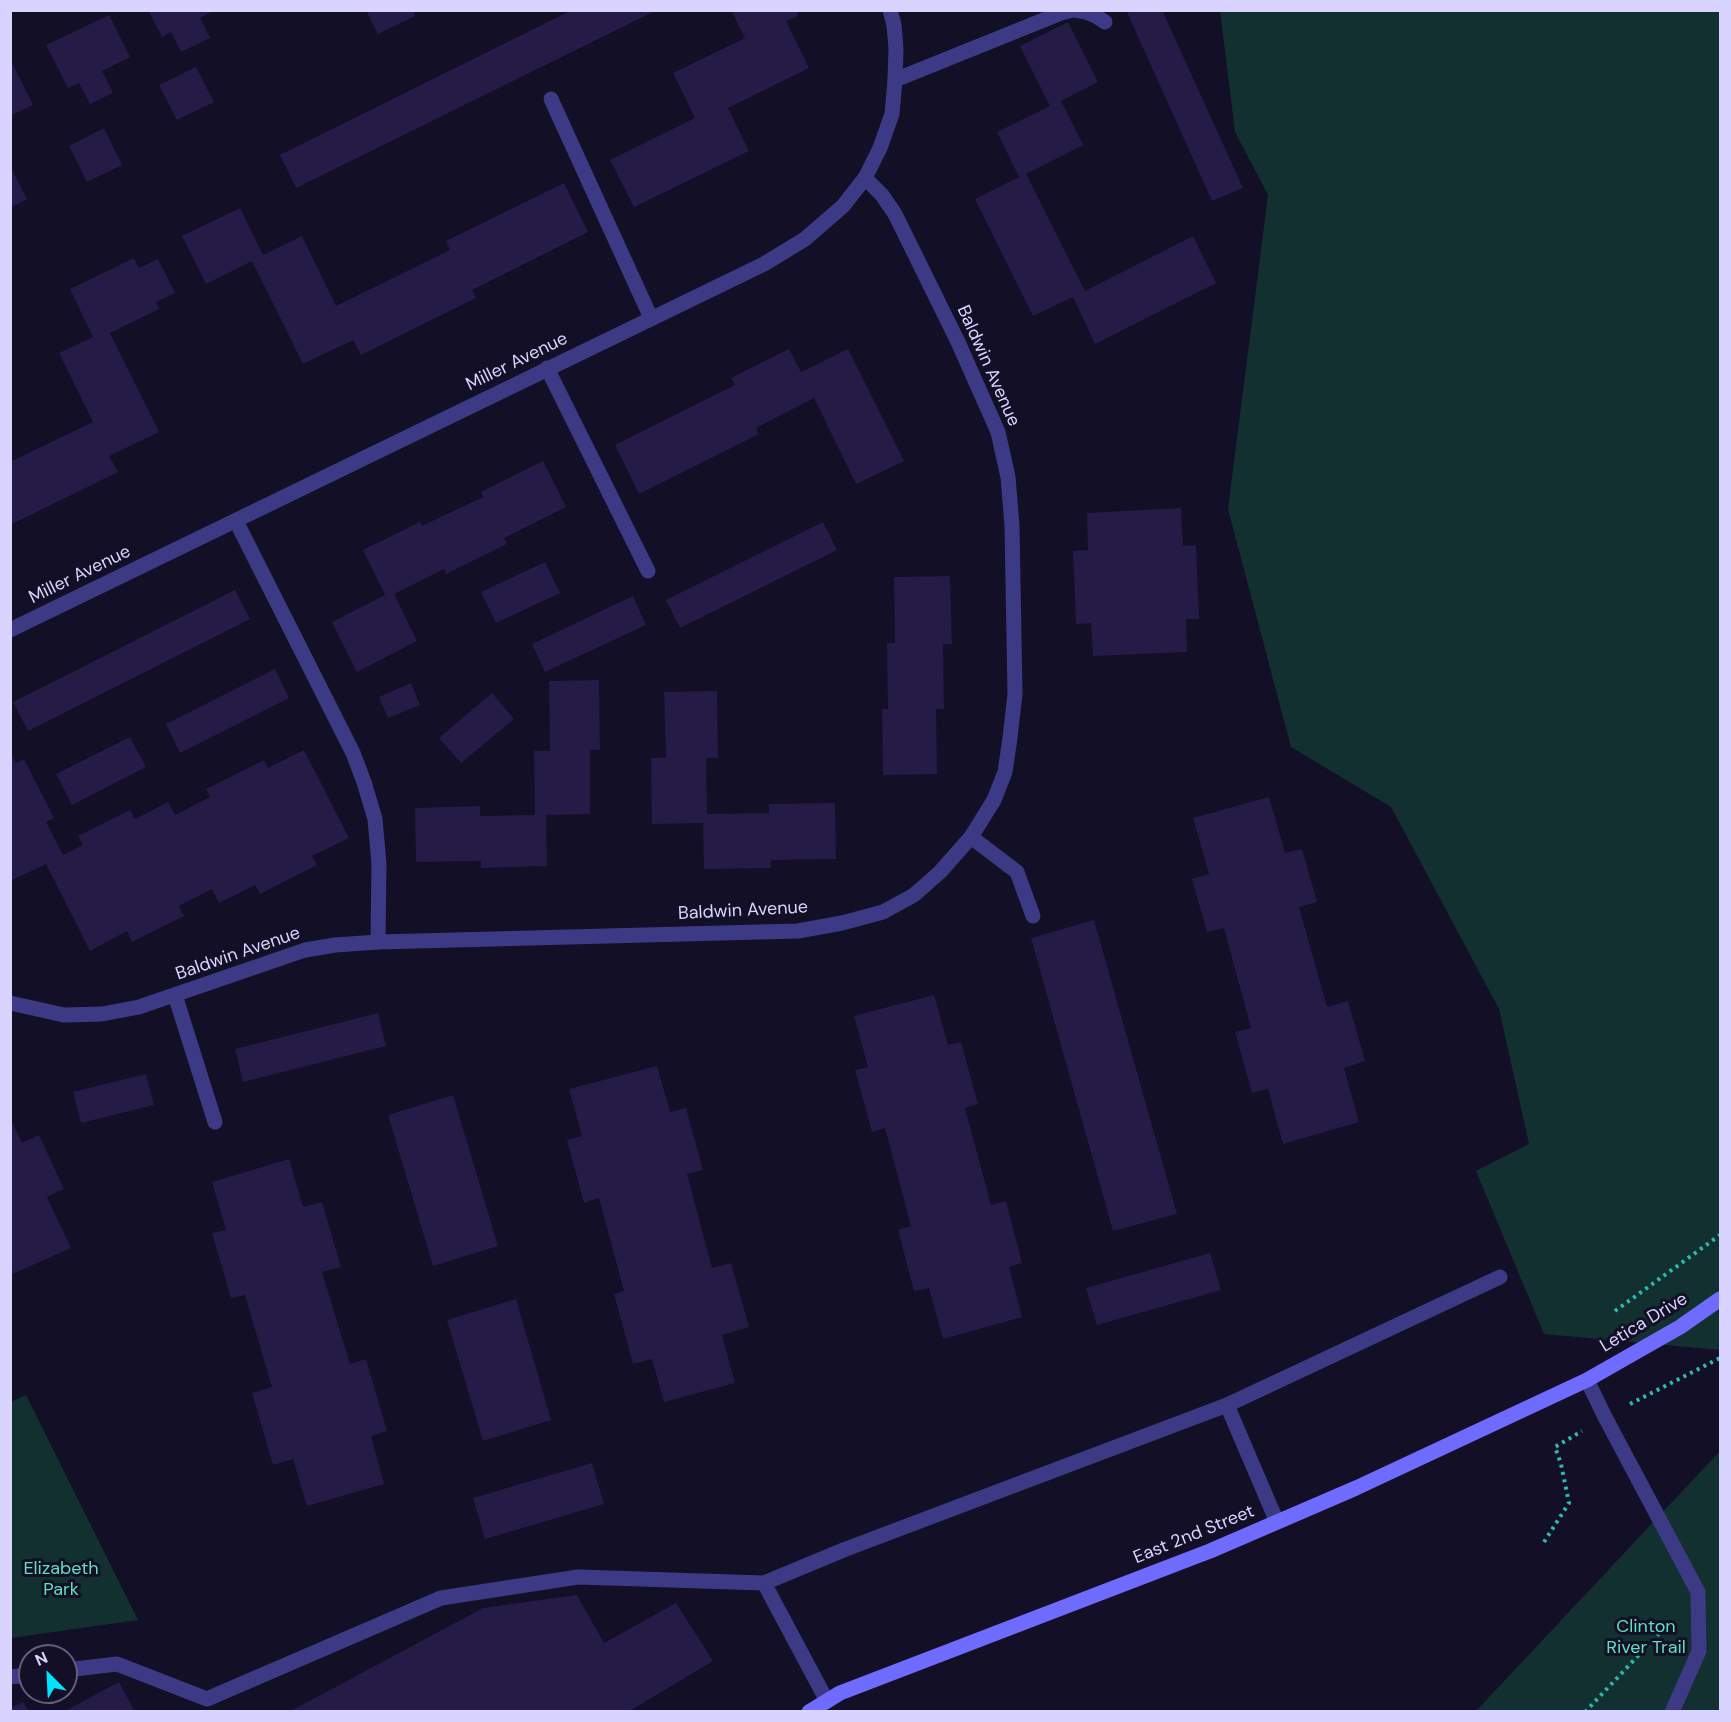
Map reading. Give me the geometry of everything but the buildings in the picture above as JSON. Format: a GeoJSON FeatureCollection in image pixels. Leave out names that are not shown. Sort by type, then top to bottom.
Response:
{"type":"FeatureCollection","features":[{"type":"Feature","properties":{"kind":"street","name":"Miller Avenue"},"geometry":{"type":"LineString","coordinates":[[10,630],[764,264],[805,239],[843,206],[865,178],[880,148],[892,114],[895,80],[896,49],[890,10]]}},
{"type":"Feature","properties":{"kind":"street"},"geometry":{"type":"LineString","coordinates":[[895,80],[1061,13],[1074,10],[1086,12],[1105,22]]}},
{"type":"Feature","properties":{"kind":"street"},"geometry":{"type":"LineString","coordinates":[[551,99],[651,318]]}},
{"type":"Feature","properties":{"kind":"street","name":"Baldwin Avenue"},"geometry":{"type":"LineString","coordinates":[[10,1003],[64,1015],[102,1014],[139,1007],[305,950],[335,945],[798,931],[883,912],[914,895],[940,872],[971,837],[994,800],[1005,772],[1015,694],[1012,538],[1008,477],[998,432],[958,342],[895,214],[882,195],[865,178]]}},
{"type":"Feature","properties":{"kind":"street"},"geometry":{"type":"LineString","coordinates":[[547,368],[648,571]]}},
{"type":"Feature","properties":{"kind":"street"},"geometry":{"type":"LineString","coordinates":[[236,521],[353,753],[364,782],[375,819],[379,864],[378,942]]}},
{"type":"Feature","properties":{"kind":"street"},"geometry":{"type":"LineString","coordinates":[[971,837],[1017,872],[1033,916]]}},
{"type":"Feature","properties":{"kind":"street"},"geometry":{"type":"LineString","coordinates":[[176,995],[215,1122]]}},
{"type":"Feature","properties":{"kind":"street"},"geometry":{"type":"LineString","coordinates":[[78,1669],[117,1664],[207,1699],[441,1598],[578,1577],[764,1583],[857,1545],[1227,1405],[1500,1277]]}},
{"type":"Feature","properties":{"kind":"street","name":"Letica Drive"},"geometry":{"type":"LineString","coordinates":[[1587,1380],[1680,1328],[1720,1299]]}},
{"type":"Feature","properties":{"kind":"street"},"geometry":{"type":"LineString","coordinates":[[1587,1380],[1698,1592],[1699,1651],[1671,1712]]}},
{"type":"Feature","properties":{"kind":"street","name":"East 2nd Street"},"geometry":{"type":"LineString","coordinates":[[809,1712],[840,1694],[1199,1555],[1277,1522],[1356,1488],[1587,1380]]}},
{"type":"Feature","properties":{"kind":"street"},"geometry":{"type":"LineString","coordinates":[[1227,1405],[1277,1522]]}},
{"type":"Feature","properties":{"kind":"street"},"geometry":{"type":"LineString","coordinates":[[764,1583],[827,1701]]}},
{"type":"Feature","properties":{"kind":"path"},"geometry":{"type":"LineString","coordinates":[[1615,1311],[1720,1235]]}},
{"type":"Feature","properties":{"kind":"path"},"geometry":{"type":"LineString","coordinates":[[1585,1712],[1698,1592]]}},
{"type":"Feature","properties":{"kind":"green space"},"geometry":{"type":"Polygon","coordinates":[[[1220,11],[1720,11],[1720,1350],[1544,1334],[1476,1171],[1529,1144],[1499,1009],[1391,807],[1291,747],[1228,509],[1268,195],[1235,132],[1220,11]]]}},
{"type":"Feature","properties":{"kind":"green space","name":"Elizabeth Park"},"geometry":{"type":"Polygon","coordinates":[[[26,1395],[138,1620],[11,1638],[11,1402],[26,1395]]]}},
{"type":"Feature","properties":{"kind":"green space","name":"Clinton River Trail"},"geometry":{"type":"Polygon","coordinates":[[[1720,1451],[1720,1711],[1476,1711],[1720,1451]]]}}]}
